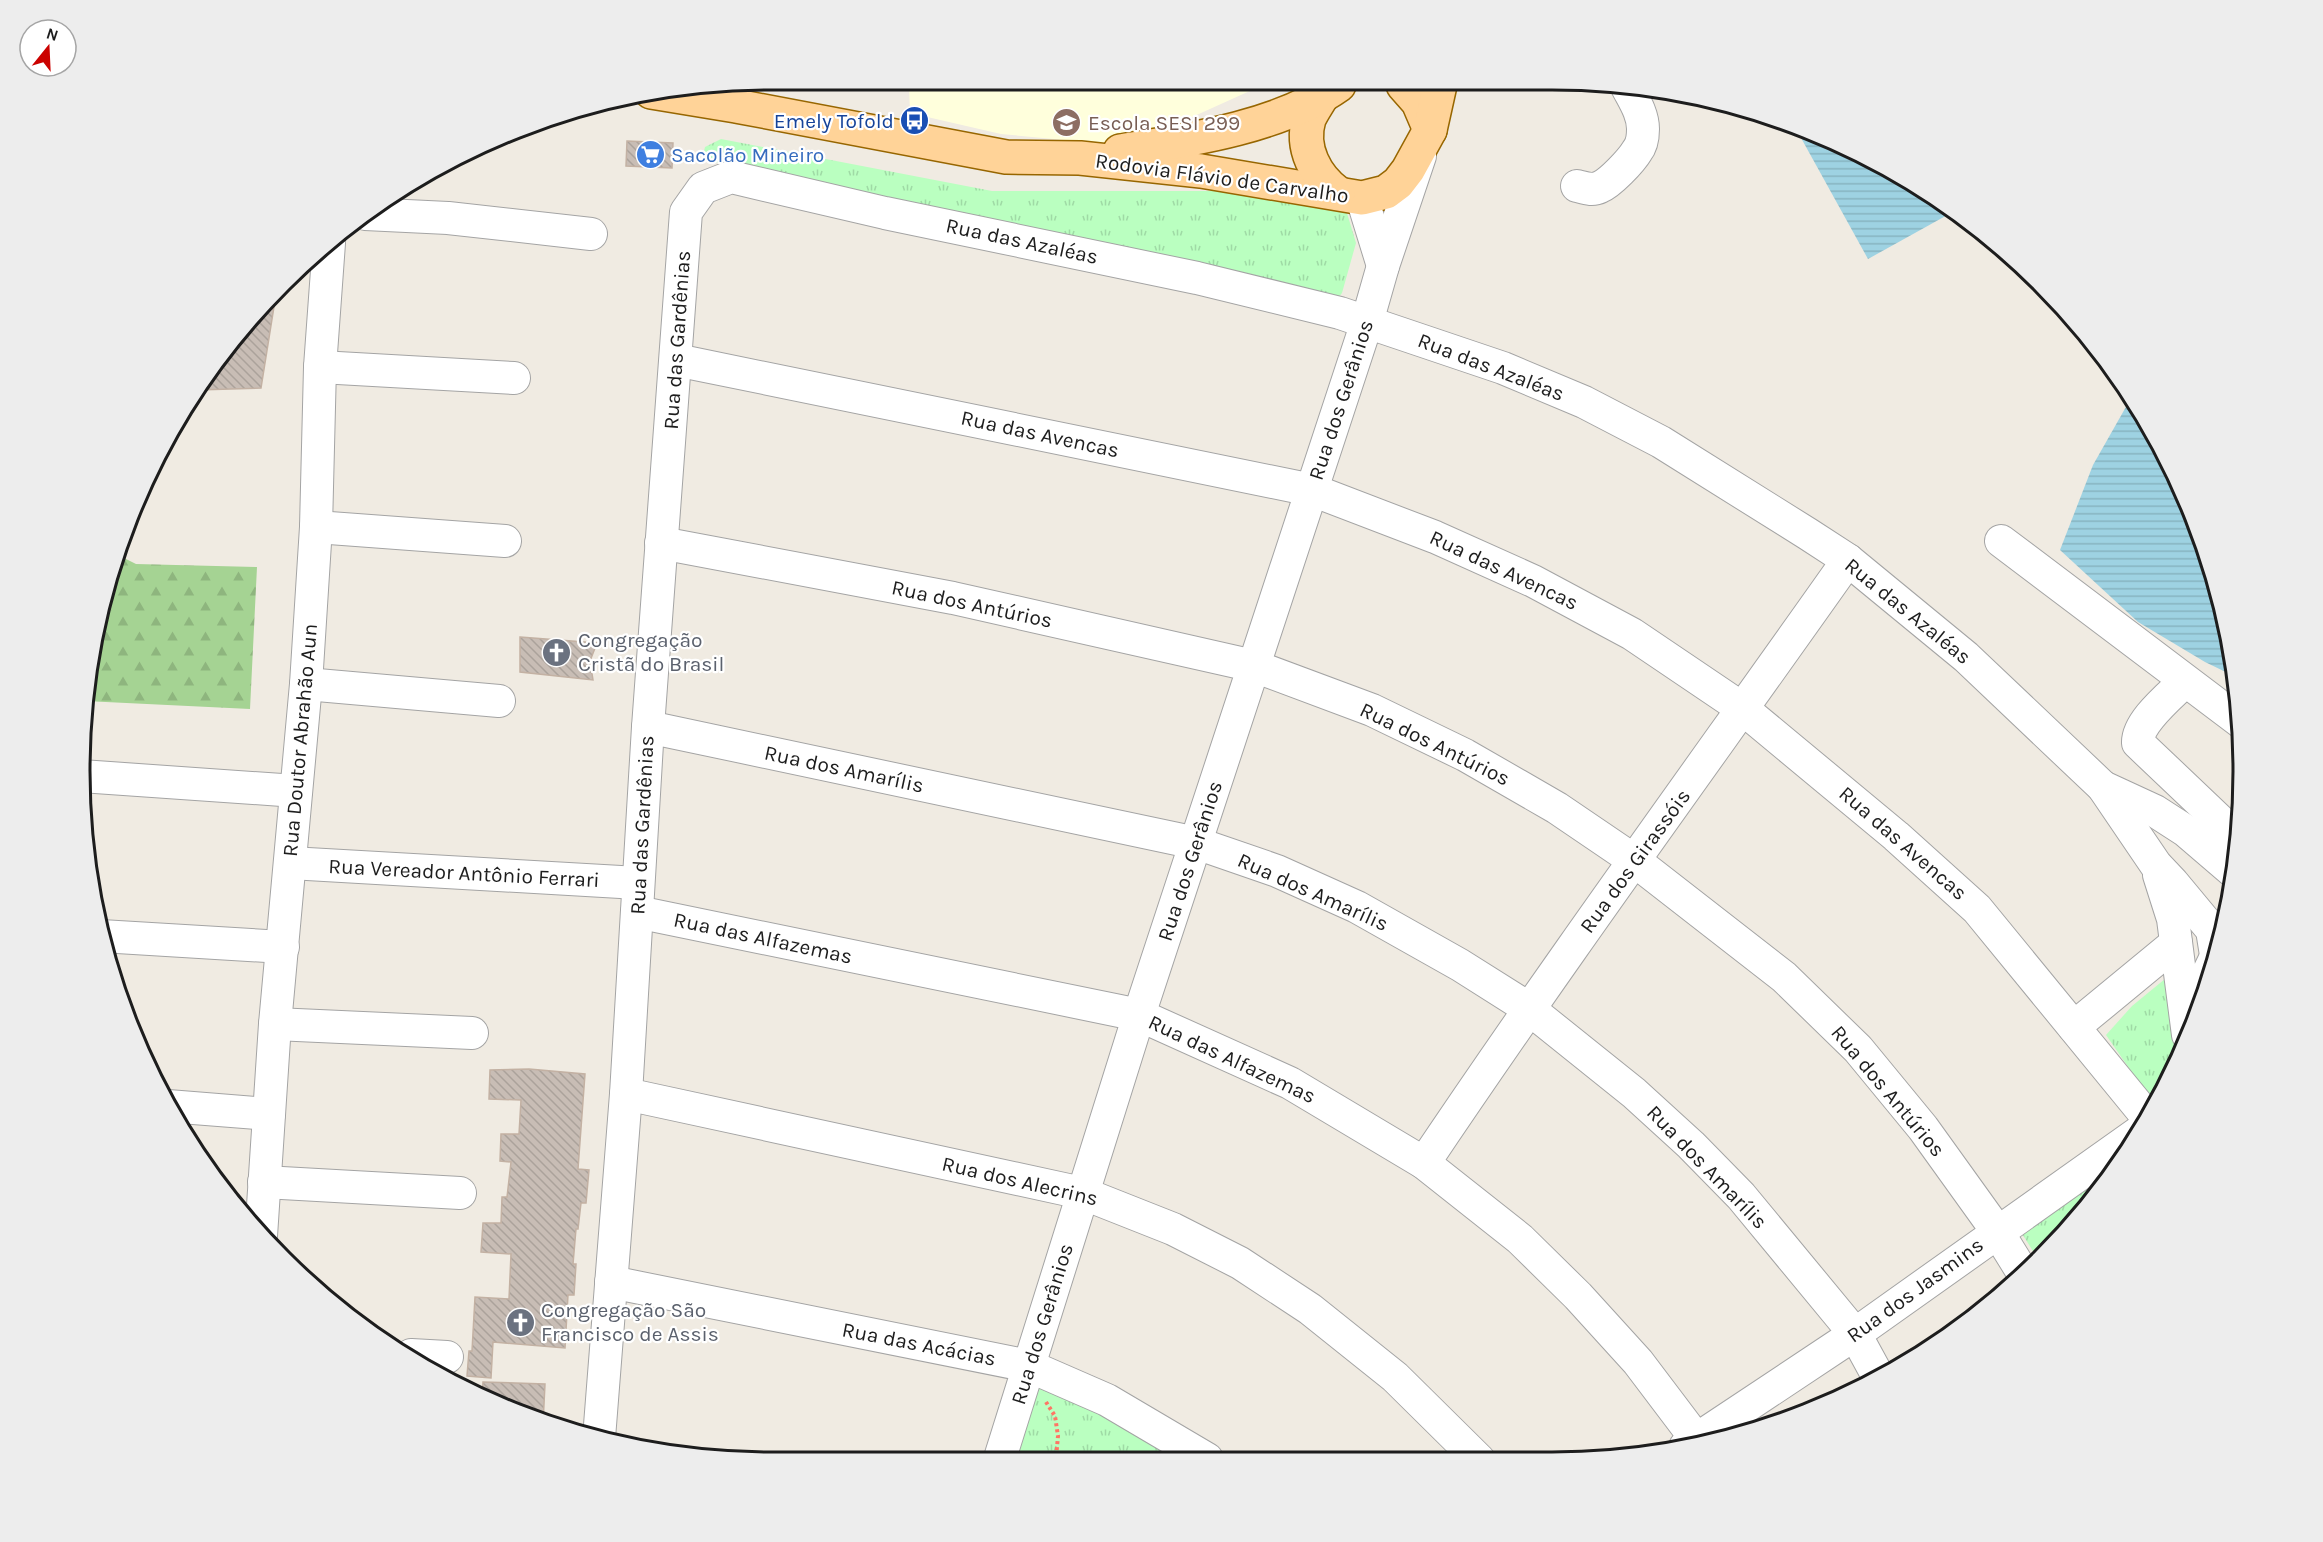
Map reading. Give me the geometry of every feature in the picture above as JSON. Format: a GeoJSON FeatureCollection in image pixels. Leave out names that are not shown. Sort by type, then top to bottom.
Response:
{"type":"FeatureCollection","features":[{"type":"Feature","properties":{"kind":"main road"},"geometry":{"type":"LineString","coordinates":[[1407,90],[1418,102],[1430,130]]}},
{"type":"Feature","properties":{"kind":"main road","name":"Rodovia Flávio de Carvalho"},"geometry":{"type":"LineString","coordinates":[[698,94],[737,96],[1005,157],[1080,158],[1201,171],[1350,195],[1386,192],[1398,183],[1408,170],[1430,130],[1439,90]]}},
{"type":"Feature","properties":{"kind":"main road"},"geometry":{"type":"LineString","coordinates":[[1330,92],[1310,119],[1307,135],[1309,150],[1314,166],[1322,179],[1350,195]]}},
{"type":"Feature","properties":{"kind":"main road","name":"Rodovia Flávio de Carvalho"},"geometry":{"type":"LineString","coordinates":[[1080,158],[1199,138],[1263,120],[1330,92]]}},
{"type":"Feature","properties":{"kind":"street"},"geometry":{"type":"LineString","coordinates":[[1577,186],[1589,189],[1598,188],[1607,183],[1638,151],[1643,128],[1640,112],[1631,95]]}},
{"type":"Feature","properties":{"kind":"street","name":"Rua dos Gerânios"},"geometry":{"type":"LineString","coordinates":[[1002,1452],[1139,1015],[1367,322],[1383,266],[1430,130]]}},
{"type":"Feature","properties":{"kind":"street","name":"Rua das Azaléas"},"geometry":{"type":"LineString","coordinates":[[686,212],[703,188],[731,177],[885,213],[1197,278],[1367,322],[1503,368],[1584,402],[1661,442],[1848,561],[1966,657],[2103,787],[2212,939]]}},
{"type":"Feature","properties":{"kind":"street"},"geometry":{"type":"LineString","coordinates":[[1350,195],[1383,266]]}},
{"type":"Feature","properties":{"kind":"street","name":"Rua das Gardênias"},"geometry":{"type":"LineString","coordinates":[[600,1430],[626,1094],[648,727],[686,212]]}},
{"type":"Feature","properties":{"kind":"street"},"geometry":{"type":"LineString","coordinates":[[379,215],[448,218],[591,234]]}},
{"type":"Feature","properties":{"kind":"street","name":"Rua Doutor Abrahão Aun"},"geometry":{"type":"LineString","coordinates":[[262,1223],[275,1024],[306,684],[316,527],[320,367],[328,254]]}},
{"type":"Feature","properties":{"kind":"street","name":"Rua das Avencas"},"geometry":{"type":"LineString","coordinates":[[676,360],[1311,490],[1435,537],[1533,581],[1632,634],[1743,709],[1896,836],[1977,909],[2143,1111]]}},
{"type":"Feature","properties":{"kind":"street"},"geometry":{"type":"LineString","coordinates":[[320,367],[514,378]]}},
{"type":"Feature","properties":{"kind":"street"},"geometry":{"type":"LineString","coordinates":[[316,527],[505,541]]}},
{"type":"Feature","properties":{"kind":"street"},"geometry":{"type":"LineString","coordinates":[[2001,541],[2231,715]]}},
{"type":"Feature","properties":{"kind":"street","name":"Rua dos Antúrios"},"geometry":{"type":"LineString","coordinates":[[661,543],[953,598],[1254,666],[1372,710],[1465,755],[1557,808],[1635,861],[1784,977],[1858,1049],[1923,1128],[1997,1231],[2019,1267]]}},
{"type":"Feature","properties":{"kind":"street","name":"Rua dos Girassóis"},"geometry":{"type":"LineString","coordinates":[[1424,1162],[1528,1008],[1848,561]]}},
{"type":"Feature","properties":{"kind":"street"},"geometry":{"type":"LineString","coordinates":[[2185,681],[2145,722],[2137,735],[2138,743],[2230,831]]}},
{"type":"Feature","properties":{"kind":"street"},"geometry":{"type":"LineString","coordinates":[[306,684],[499,701]]}},
{"type":"Feature","properties":{"kind":"street","name":"Rua dos Amarílis"},"geometry":{"type":"LineString","coordinates":[[648,727],[1196,843],[1277,872],[1357,907],[1460,965],[1528,1008],[1634,1093],[1691,1145],[1741,1196],[1855,1334],[1875,1370]]}},
{"type":"Feature","properties":{"kind":"street"},"geometry":{"type":"LineString","coordinates":[[90,777],[296,791]]}},
{"type":"Feature","properties":{"kind":"street"},"geometry":{"type":"LineString","coordinates":[[2103,787],[2155,811],[2186,831],[2226,865]]}},
{"type":"Feature","properties":{"kind":"street"},"geometry":{"type":"LineString","coordinates":[[2164,874],[2208,850]]}},
{"type":"Feature","properties":{"kind":"street","name":"Rua Vereador Antônio Ferrari"},"geometry":{"type":"LineString","coordinates":[[290,863],[637,897]]}},
{"type":"Feature","properties":{"kind":"street","name":"Rua das Azaléas"},"geometry":{"type":"LineString","coordinates":[[2164,874],[2175,931],[2186,1019]]}},
{"type":"Feature","properties":{"kind":"street","name":"Rua das Alfazemas"},"geometry":{"type":"LineString","coordinates":[[637,897],[1139,1015],[1290,1083],[1424,1162],[1520,1239],[1578,1296],[1638,1362],[1690,1438]]}},
{"type":"Feature","properties":{"kind":"street"},"geometry":{"type":"LineString","coordinates":[[2074,1027],[2175,931],[2211,942]]}},
{"type":"Feature","properties":{"kind":"street"},"geometry":{"type":"LineString","coordinates":[[111,937],[283,947]]}},
{"type":"Feature","properties":{"kind":"street"},"geometry":{"type":"LineString","coordinates":[[275,1024],[472,1033]]}},
{"type":"Feature","properties":{"kind":"street","name":"Rua dos Alecrins"},"geometry":{"type":"LineString","coordinates":[[626,1094],[1082,1193],[1173,1228],[1240,1263],[1310,1309],[1395,1377],[1471,1452]]}},
{"type":"Feature","properties":{"kind":"street"},"geometry":{"type":"LineString","coordinates":[[178,1107],[268,1114]]}},
{"type":"Feature","properties":{"kind":"street","name":"Rua dos Jasmins"},"geometry":{"type":"LineString","coordinates":[[1708,1434],[1855,1334],[2121,1145]]}},
{"type":"Feature","properties":{"kind":"street"},"geometry":{"type":"LineString","coordinates":[[264,1182],[459,1193]]}},
{"type":"Feature","properties":{"kind":"street","name":"Rua das Acácias"},"geometry":{"type":"LineString","coordinates":[[611,1282],[1029,1366],[1107,1400],[1195,1452]]}},
{"type":"Feature","properties":{"kind":"street"},"geometry":{"type":"LineString","coordinates":[[422,1356],[447,1357]]}},
{"type":"Feature","properties":{"kind":"path"},"geometry":{"type":"LineString","coordinates":[[1029,1366],[1037,1387],[1055,1416],[1058,1436],[1057,1452]]}},
{"type":"Feature","properties":{"kind":"shaded area","name":"Escola SESI 299"},"geometry":{"type":"Polygon","coordinates":[[[909,90],[1252,90],[1128,146],[1001,134],[910,113],[909,90]]]}},
{"type":"Feature","properties":{"kind":"green space"},"geometry":{"type":"Polygon","coordinates":[[[721,139],[992,191],[1267,191],[1347,213],[1356,243],[1342,293],[1333,304],[702,159],[705,147],[721,139]]]}},
{"type":"Feature","properties":{"kind":"green space"},"geometry":{"type":"Polygon","coordinates":[[[124,558],[136,564],[257,567],[250,709],[94,701],[103,638],[124,558]]]}},
{"type":"Feature","properties":{"kind":"green space"},"geometry":{"type":"Polygon","coordinates":[[[2171,974],[2182,988],[2178,1039],[2149,1097],[2106,1035],[2132,1006],[2171,974]]]}},
{"type":"Feature","properties":{"kind":"green space"},"geometry":{"type":"Polygon","coordinates":[[[2096,1181],[2034,1253],[2021,1232],[2096,1181]]]}},
{"type":"Feature","properties":{"kind":"green space"},"geometry":{"type":"Polygon","coordinates":[[[1037,1387],[1104,1413],[1176,1452],[1015,1452],[1037,1387]]]}},
{"type":"Feature","properties":{"kind":"water"},"geometry":{"type":"Polygon","coordinates":[[[1801,137],[1853,160],[1893,181],[1946,216],[1868,259],[1801,137]]]}},
{"type":"Feature","properties":{"kind":"water"},"geometry":{"type":"Polygon","coordinates":[[[2126,406],[2163,470],[2197,552],[2210,595],[2225,672],[2138,622],[2060,550],[2093,465],[2126,406]]]}},
{"type":"Feature","properties":{"kind":"building","name":"Sacolão Mineiro"},"geometry":{"type":"Polygon","coordinates":[[[627,141],[673,143],[672,168],[626,166],[627,141]]]}},
{"type":"Feature","properties":{"kind":"building"},"geometry":{"type":"Polygon","coordinates":[[[274,305],[261,388],[207,390],[231,356],[274,305]]]}},
{"type":"Feature","properties":{"kind":"building","name":"Congregação Cristã do Brasil"},"geometry":{"type":"Polygon","coordinates":[[[520,637],[597,643],[590,661],[593,680],[520,672],[520,637]]]}},
{"type":"Feature","properties":{"kind":"building"},"geometry":{"type":"Polygon","coordinates":[[[529,1069],[585,1074],[578,1169],[589,1170],[586,1203],[581,1203],[578,1229],[576,1229],[573,1264],[576,1264],[574,1295],[568,1295],[565,1348],[493,1342],[491,1378],[467,1376],[469,1351],[472,1351],[475,1297],[509,1299],[511,1254],[481,1252],[483,1223],[501,1223],[502,1197],[507,1197],[511,1162],[500,1161],[501,1134],[519,1134],[521,1100],[489,1099],[490,1070],[529,1069]]]}},
{"type":"Feature","properties":{"kind":"building"},"geometry":{"type":"Polygon","coordinates":[[[483,1382],[545,1384],[544,1413],[510,1400],[483,1388],[483,1382]]]}},
{"type":"Feature","properties":{"kind":"place","name":"Emely Tofold"},"geometry":{"type":"Point","coordinates":[915,121]}},
{"type":"Feature","properties":{"kind":"place","name":"Escola SESI 299"},"geometry":{"type":"Point","coordinates":[1067,123]}},
{"type":"Feature","properties":{"kind":"place","name":"Sacolão Mineiro"},"geometry":{"type":"Point","coordinates":[650,155]}},
{"type":"Feature","properties":{"kind":"place","name":"Congregação Cristã do Brasil"},"geometry":{"type":"Point","coordinates":[557,652]}},
{"type":"Feature","properties":{"kind":"place","name":"Congregação São Francisco de Assis"},"geometry":{"type":"Point","coordinates":[520,1322]}}]}
